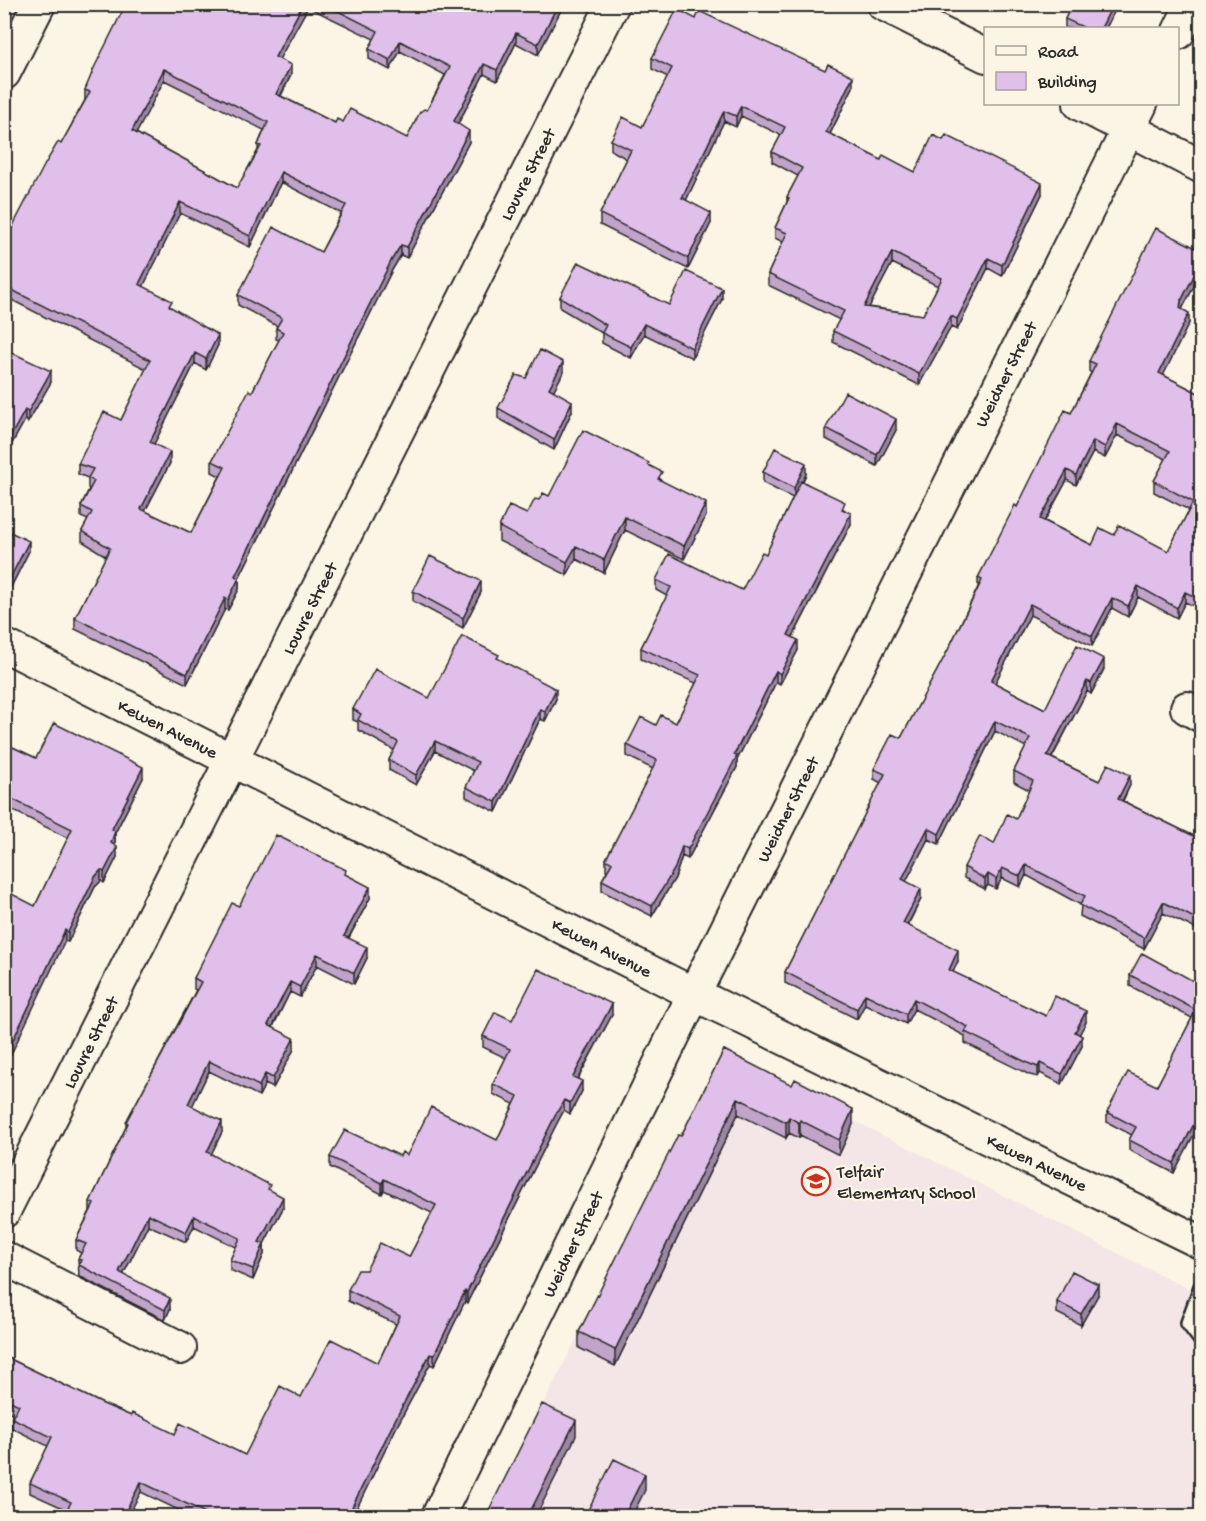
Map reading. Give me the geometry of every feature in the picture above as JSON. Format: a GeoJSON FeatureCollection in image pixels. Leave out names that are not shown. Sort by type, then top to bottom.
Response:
{"type":"FeatureCollection","features":[{"type":"Feature","properties":{"kind":"street"},"geometry":{"type":"LineString","coordinates":[[4,73],[39,4]]}},
{"type":"Feature","properties":{"kind":"street","name":"Louvre Street"},"geometry":{"type":"LineString","coordinates":[[4,1211],[613,4]]}},
{"type":"Feature","properties":{"kind":"street"},"geometry":{"type":"LineString","coordinates":[[883,4],[984,55]]}},
{"type":"Feature","properties":{"kind":"street"},"geometry":{"type":"LineString","coordinates":[[1179,31],[1192,4]]}},
{"type":"Feature","properties":{"kind":"street"},"geometry":{"type":"LineString","coordinates":[[1085,105],[1135,116],[1202,167]]}},
{"type":"Feature","properties":{"kind":"street","name":"Weidner Street"},"geometry":{"type":"LineString","coordinates":[[438,1516],[694,994],[1135,116]]}},
{"type":"Feature","properties":{"kind":"street","name":"Kewen Avenue"},"geometry":{"type":"LineString","coordinates":[[4,645],[694,994],[1202,1243]]}},
{"type":"Feature","properties":{"kind":"street"},"geometry":{"type":"LineString","coordinates":[[4,1258],[180,1348]]}},
{"type":"Feature","properties":{"kind":"lane"},"geometry":{"type":"LineString","coordinates":[[1202,1287],[1189,1323],[1202,1340]]}},
{"type":"Feature","properties":{"kind":"shaded area","name":"Telfair Elementary School"},"geometry":{"type":"Polygon","coordinates":[[[735,1061],[1201,1295],[1201,1516],[486,1516],[717,1064],[735,1061]]]}},
{"type":"Feature","properties":{"kind":"building"},"geometry":{"type":"Polygon","coordinates":[[[126,4],[303,4],[275,57],[291,65],[276,94],[335,123],[337,119],[343,122],[350,109],[407,138],[420,112],[427,110],[450,67],[400,41],[390,60],[369,49],[378,31],[324,4],[558,4],[538,44],[516,33],[497,70],[484,64],[454,121],[469,131],[407,247],[401,245],[392,259],[235,576],[239,578],[228,600],[225,598],[187,674],[75,618],[110,548],[82,531],[92,512],[81,506],[94,481],[88,478],[93,469],[78,464],[104,412],[121,420],[150,360],[4,286],[4,243],[45,164],[58,142],[61,144],[90,92],[85,90],[126,4]],[[164,69],[132,131],[237,188],[261,146],[258,145],[268,122],[164,69]],[[281,172],[250,236],[180,202],[139,284],[172,301],[169,306],[218,335],[206,359],[195,353],[150,442],[170,452],[141,509],[191,533],[225,467],[212,461],[249,390],[252,392],[283,332],[276,328],[282,318],[238,295],[273,227],[321,252],[346,205],[281,172]]]}},
{"type":"Feature","properties":{"kind":"building"},"geometry":{"type":"Polygon","coordinates":[[[1072,4],[1113,4],[1102,27],[1083,27],[1065,19],[1072,4]]]}},
{"type":"Feature","properties":{"kind":"building"},"geometry":{"type":"Polygon","coordinates":[[[677,9],[696,19],[699,11],[825,70],[828,64],[853,76],[826,132],[881,160],[883,155],[915,172],[933,135],[943,140],[946,135],[1042,183],[1002,265],[988,258],[957,319],[951,316],[919,374],[833,331],[844,311],[768,274],[787,233],[775,228],[802,168],[772,152],[785,127],[741,106],[736,116],[724,111],[682,198],[711,213],[688,258],[600,214],[631,150],[611,140],[623,117],[642,127],[672,68],[652,58],[677,9]],[[892,252],[864,307],[923,315],[942,278],[892,252]]]}},
{"type":"Feature","properties":{"kind":"building"},"geometry":{"type":"Polygon","coordinates":[[[1156,228],[1202,251],[1202,260],[1181,301],[1180,308],[1189,313],[1159,373],[1202,395],[1202,600],[1185,592],[1177,608],[1138,586],[1128,606],[1112,598],[1092,636],[1030,604],[991,681],[1045,709],[1077,645],[1104,659],[1091,683],[1087,681],[1047,756],[1099,781],[1108,764],[1130,775],[1118,799],[1202,840],[1202,922],[1163,902],[1144,938],[1080,905],[1085,896],[1026,865],[1020,876],[1002,868],[996,879],[988,874],[985,879],[964,867],[980,836],[994,844],[1007,814],[1016,819],[1033,781],[1014,771],[1030,738],[995,721],[939,834],[928,828],[902,879],[921,889],[903,923],[958,950],[949,970],[1046,1016],[1055,996],[1086,1011],[1075,1032],[1082,1036],[1062,1074],[1040,1063],[1038,1067],[1030,1064],[965,1032],[968,1027],[914,999],[906,1014],[865,994],[857,1009],[785,972],[885,774],[874,769],[892,734],[901,738],[948,650],[982,580],[978,578],[1015,505],[1017,507],[1065,410],[1071,413],[1096,364],[1089,361],[1156,228]],[[1117,424],[1105,447],[1093,441],[1076,475],[1067,470],[1040,519],[1092,545],[1100,528],[1114,535],[1119,525],[1168,551],[1193,502],[1154,481],[1170,451],[1117,424]]]}},
{"type":"Feature","properties":{"kind":"building"},"geometry":{"type":"Polygon","coordinates":[[[578,262],[669,305],[686,271],[722,288],[692,348],[644,324],[631,347],[602,333],[606,325],[560,297],[578,262]]]}},
{"type":"Feature","properties":{"kind":"building"},"geometry":{"type":"Polygon","coordinates":[[[4,349],[51,371],[28,412],[25,410],[4,448],[4,349]]]}},
{"type":"Feature","properties":{"kind":"building"},"geometry":{"type":"Polygon","coordinates":[[[540,350],[563,362],[549,388],[572,401],[554,440],[498,408],[516,375],[526,378],[540,350]]]}},
{"type":"Feature","properties":{"kind":"building"},"geometry":{"type":"Polygon","coordinates":[[[845,392],[896,419],[877,455],[826,428],[845,392]]]}},
{"type":"Feature","properties":{"kind":"building"},"geometry":{"type":"Polygon","coordinates":[[[583,430],[649,463],[648,465],[662,472],[658,479],[706,503],[684,546],[625,517],[604,560],[576,546],[567,562],[499,527],[509,506],[527,514],[535,499],[539,500],[543,493],[549,496],[583,430]]]}},
{"type":"Feature","properties":{"kind":"building"},"geometry":{"type":"Polygon","coordinates":[[[775,448],[806,463],[794,488],[763,472],[775,448]]]}},
{"type":"Feature","properties":{"kind":"building"},"geometry":{"type":"Polygon","coordinates":[[[801,481],[845,502],[842,509],[851,513],[788,635],[798,640],[780,674],[776,671],[734,755],[737,756],[688,849],[682,846],[675,868],[652,906],[602,880],[612,863],[606,859],[657,760],[627,745],[641,717],[656,725],[661,715],[676,723],[700,675],[641,648],[671,587],[656,580],[669,554],[742,590],[762,552],[766,554],[801,481]]]}},
{"type":"Feature","properties":{"kind":"building"},"geometry":{"type":"Polygon","coordinates":[[[4,529],[29,541],[8,582],[4,581],[4,529]]]}},
{"type":"Feature","properties":{"kind":"building"},"geometry":{"type":"Polygon","coordinates":[[[430,556],[481,581],[463,618],[413,591],[430,556]]]}},
{"type":"Feature","properties":{"kind":"building"},"geometry":{"type":"Polygon","coordinates":[[[462,636],[499,655],[497,658],[556,689],[545,711],[540,709],[496,802],[466,787],[478,762],[435,741],[416,775],[389,760],[398,742],[358,720],[361,714],[353,709],[375,669],[429,698],[462,636]]]}},
{"type":"Feature","properties":{"kind":"building"},"geometry":{"type":"Polygon","coordinates":[[[54,723],[143,767],[112,829],[115,831],[111,843],[117,847],[104,872],[101,870],[95,877],[68,932],[65,930],[4,1059],[4,890],[35,906],[72,829],[8,797],[4,805],[4,743],[36,758],[54,723]]]}},
{"type":"Feature","properties":{"kind":"building"},"geometry":{"type":"Polygon","coordinates":[[[276,835],[346,870],[345,874],[370,887],[344,936],[367,947],[354,973],[317,954],[300,987],[290,982],[268,1025],[294,1038],[273,1078],[265,1074],[259,1086],[209,1061],[188,1104],[222,1121],[207,1152],[270,1185],[268,1189],[283,1197],[259,1242],[264,1244],[253,1269],[230,1260],[240,1238],[194,1216],[186,1232],[148,1214],[119,1272],[170,1298],[165,1310],[79,1265],[81,1260],[78,1259],[86,1244],[76,1240],[94,1204],[90,1202],[128,1123],[126,1122],[201,982],[194,978],[232,903],[239,906],[276,835]]]}},
{"type":"Feature","properties":{"kind":"building"},"geometry":{"type":"Polygon","coordinates":[[[1142,953],[1195,982],[1202,969],[1202,1108],[1174,1163],[1129,1140],[1136,1127],[1107,1112],[1128,1072],[1157,1086],[1196,1010],[1130,975],[1142,953]]]}},
{"type":"Feature","properties":{"kind":"building"},"geometry":{"type":"Polygon","coordinates":[[[538,969],[612,1004],[573,1077],[582,1081],[570,1103],[564,1100],[556,1114],[434,1355],[430,1354],[396,1418],[352,1507],[360,1511],[357,1516],[245,1516],[238,1513],[237,1516],[212,1516],[141,1482],[123,1516],[64,1516],[71,1502],[30,1483],[52,1437],[12,1418],[19,1405],[4,1398],[4,1356],[131,1416],[132,1413],[175,1434],[180,1423],[245,1455],[280,1386],[301,1397],[331,1339],[378,1363],[400,1316],[348,1290],[358,1270],[366,1270],[380,1243],[409,1257],[436,1205],[384,1179],[382,1183],[330,1157],[345,1130],[400,1156],[402,1152],[407,1155],[431,1107],[497,1140],[518,1096],[493,1084],[510,1049],[483,1036],[495,1012],[512,1020],[538,969]]]}},
{"type":"Feature","properties":{"kind":"building"},"geometry":{"type":"Polygon","coordinates":[[[724,1050],[792,1085],[795,1079],[853,1109],[839,1140],[800,1120],[799,1123],[789,1117],[786,1122],[738,1098],[615,1350],[579,1332],[678,1135],[681,1136],[724,1050]]]}},
{"type":"Feature","properties":{"kind":"building"},"geometry":{"type":"Polygon","coordinates":[[[1072,1271],[1098,1284],[1081,1314],[1057,1302],[1072,1271]]]}},
{"type":"Feature","properties":{"kind":"building"},"geometry":{"type":"Polygon","coordinates":[[[542,1404],[576,1420],[528,1516],[486,1516],[542,1404]]]}},
{"type":"Feature","properties":{"kind":"building"},"geometry":{"type":"Polygon","coordinates":[[[614,1459],[645,1474],[624,1516],[585,1516],[614,1459]]]}},
{"type":"Feature","properties":{"kind":"place","name":"Telfair Elementary School"},"geometry":{"type":"Point","coordinates":[816,1181]}}]}
